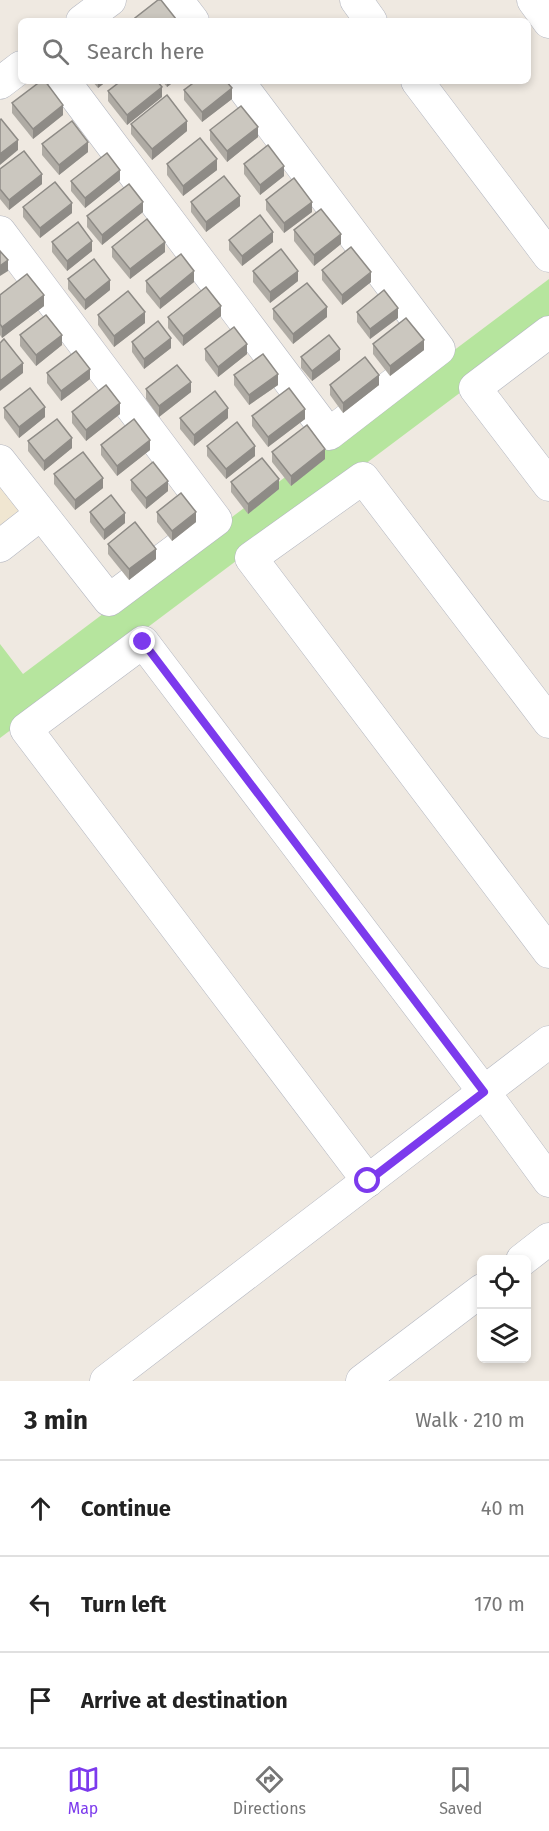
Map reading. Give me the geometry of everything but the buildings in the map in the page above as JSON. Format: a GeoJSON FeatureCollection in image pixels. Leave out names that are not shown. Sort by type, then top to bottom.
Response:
{"type":"FeatureCollection","features":[{"type":"Feature","properties":{"kind":"street"},"geometry":{"type":"LineString","coordinates":[[86,18],[110,0]]}},
{"type":"Feature","properties":{"kind":"street"},"geometry":{"type":"LineString","coordinates":[[177,0],[191,18]]}},
{"type":"Feature","properties":{"kind":"street"},"geometry":{"type":"LineString","coordinates":[[356,0],[369,18]]}},
{"type":"Feature","properties":{"kind":"street"},"geometry":{"type":"LineString","coordinates":[[533,0],[549,22]]}},
{"type":"Feature","properties":{"kind":"street"},"geometry":{"type":"LineString","coordinates":[[0,83],[18,69]]}},
{"type":"Feature","properties":{"kind":"street"},"geometry":{"type":"LineString","coordinates":[[66,84],[329,434],[439,349],[240,84]]}},
{"type":"Feature","properties":{"kind":"street"},"geometry":{"type":"LineString","coordinates":[[419,84],[549,256]]}},
{"type":"Feature","properties":{"kind":"street"},"geometry":{"type":"LineString","coordinates":[[0,232],[216,520],[109,600],[0,461]]}},
{"type":"Feature","properties":{"kind":"street"},"geometry":{"type":"LineString","coordinates":[[549,332],[475,388],[549,485]]}},
{"type":"Feature","properties":{"kind":"street"},"geometry":{"type":"LineString","coordinates":[[549,722],[363,478],[251,558],[549,952]]}},
{"type":"Feature","properties":{"kind":"street"},"geometry":{"type":"LineString","coordinates":[[0,546],[40,514]]}},
{"type":"Feature","properties":{"kind":"street"},"geometry":{"type":"LineString","coordinates":[[368,1181],[26,729],[143,642],[549,1181]]}},
{"type":"Feature","properties":{"kind":"street"},"geometry":{"type":"LineString","coordinates":[[122,1376],[368,1181],[549,1042]]}},
{"type":"Feature","properties":{"kind":"street"},"geometry":{"type":"LineString","coordinates":[[528,1255],[549,1239]]}},
{"type":"Feature","properties":{"kind":"street"},"geometry":{"type":"LineString","coordinates":[[362,1381],[477,1294]]}},
{"type":"Feature","properties":{"kind":"shaded area"},"geometry":{"type":"Polygon","coordinates":[[[0,477],[22,505],[21,517],[0,532],[0,477]]]}},
{"type":"Feature","properties":{"kind":"green space"},"geometry":{"type":"Polygon","coordinates":[[[549,279],[549,326],[0,738],[0,644],[23,674],[549,279]]]}},
{"type":"Feature","properties":{"kind":"route"},"geometry":{"type":"LineString","coordinates":[[143,642],[484,1092],[368,1181]]}}]}
